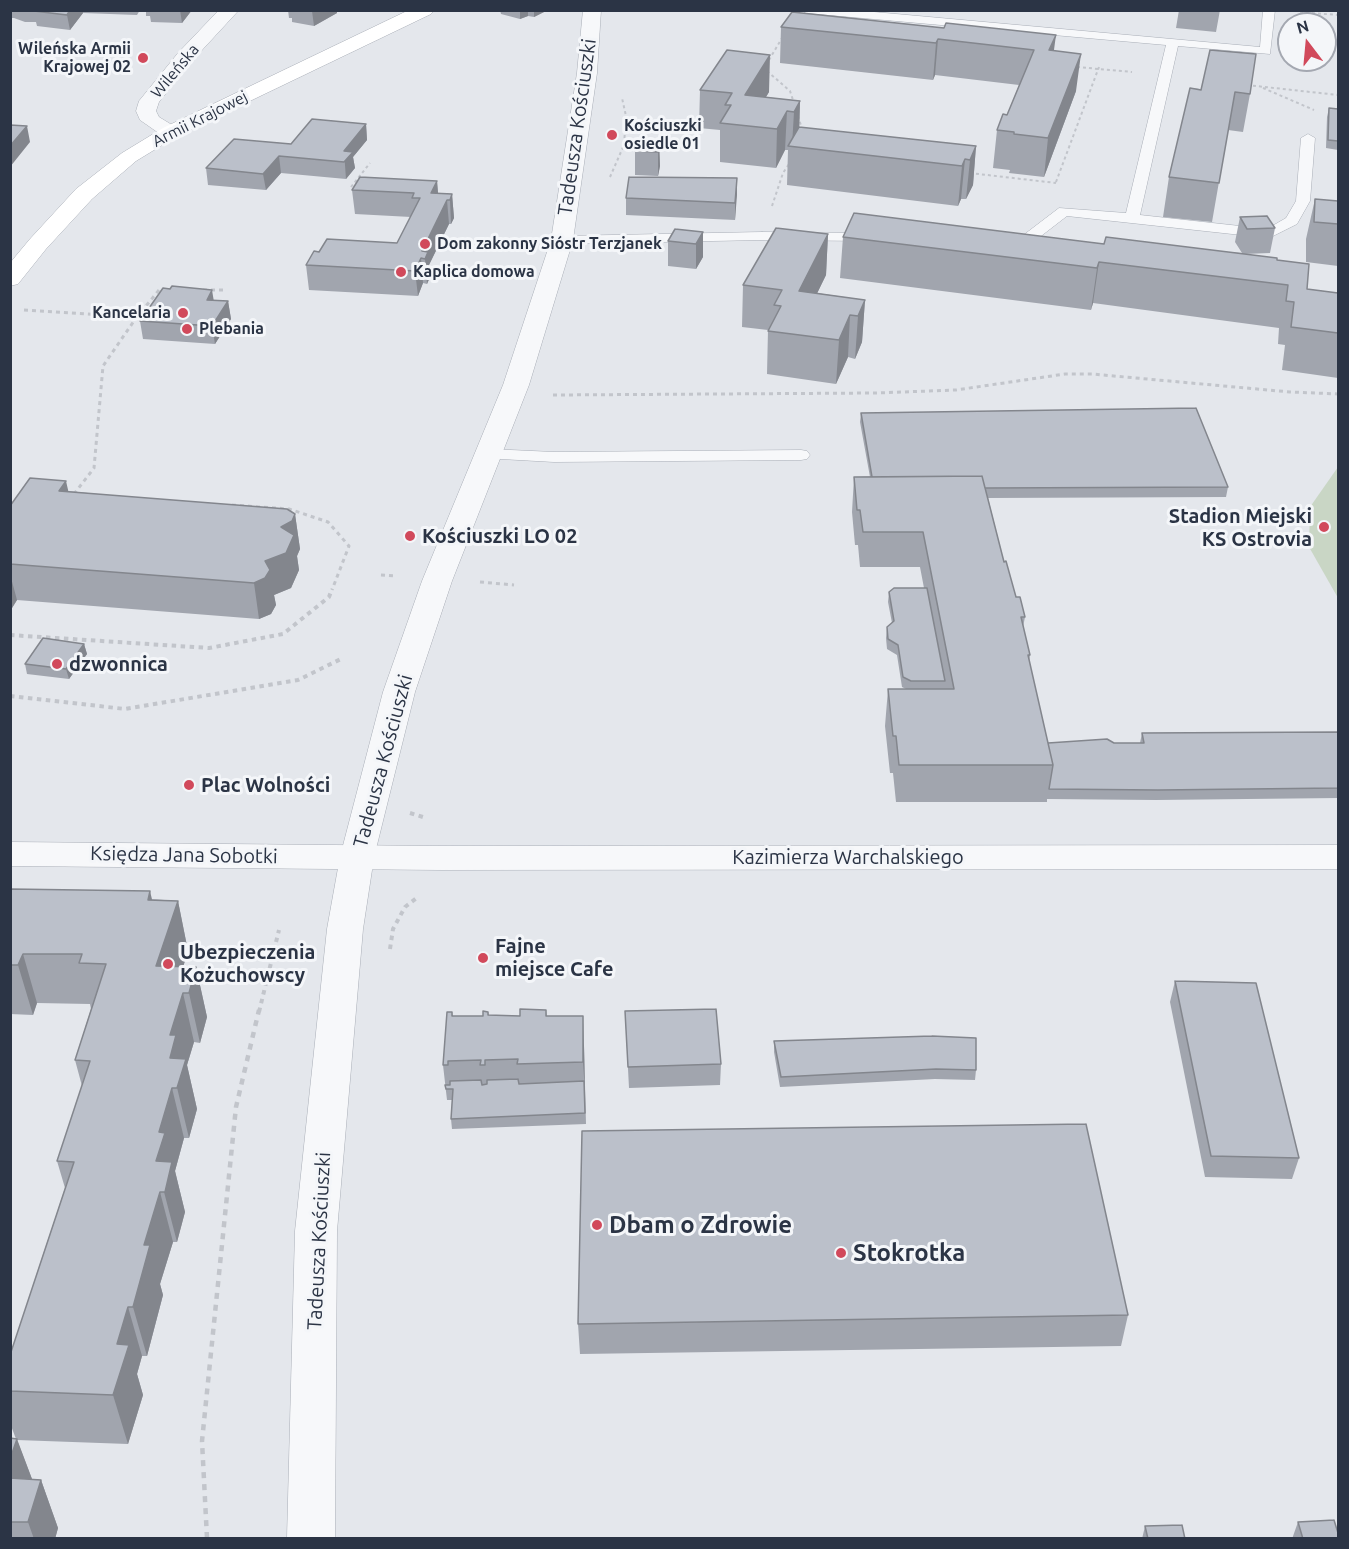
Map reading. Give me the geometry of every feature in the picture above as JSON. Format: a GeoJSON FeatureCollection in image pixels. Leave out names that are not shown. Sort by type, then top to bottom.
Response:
{"type":"FeatureCollection","features":[{"type":"Feature","properties":{"kind":"main road","name":"Armii Krajowej"},"geometry":{"type":"LineString","coordinates":[[10,279],[38,244],[84,194],[129,158],[170,132],[425,10]]}},
{"type":"Feature","properties":{"kind":"street","name":"Wileńska"},"geometry":{"type":"LineString","coordinates":[[170,132],[150,120],[147,111],[149,100],[185,57],[230,10]]}},
{"type":"Feature","properties":{"kind":"street","name":"Tadeusza Kościuszki"},"geometry":{"type":"LineString","coordinates":[[311,1539],[316,1231],[345,929],[357,857],[399,692],[437,581],[516,384],[562,240],[587,72],[592,10]]}},
{"type":"Feature","properties":{"kind":"street","name":"Księdza Jana Sobotki"},"geometry":{"type":"LineString","coordinates":[[10,854],[357,857]]}},
{"type":"Feature","properties":{"kind":"street","name":"Kazimierza Warchalskiego"},"geometry":{"type":"LineString","coordinates":[[357,857],[1338,856]]}},
{"type":"Feature","properties":{"kind":"lane"},"geometry":{"type":"LineString","coordinates":[[806,10],[1266,51],[1269,10]]}},
{"type":"Feature","properties":{"kind":"lane"},"geometry":{"type":"LineString","coordinates":[[1132,218],[1173,42]]}},
{"type":"Feature","properties":{"kind":"lane"},"geometry":{"type":"LineString","coordinates":[[1019,255],[1026,240],[1064,211],[1269,234],[1292,221],[1303,201],[1308,138]]}},
{"type":"Feature","properties":{"kind":"lane"},"geometry":{"type":"LineString","coordinates":[[562,240],[762,236],[879,238]]}},
{"type":"Feature","properties":{"kind":"lane"},"geometry":{"type":"LineString","coordinates":[[489,454],[554,457],[801,455]]}},
{"type":"Feature","properties":{"kind":"path"},"geometry":{"type":"LineString","coordinates":[[1298,11],[1338,15]]}},
{"type":"Feature","properties":{"kind":"path"},"geometry":{"type":"LineString","coordinates":[[784,36],[764,68],[790,91],[806,140]]}},
{"type":"Feature","properties":{"kind":"path"},"geometry":{"type":"LineString","coordinates":[[1056,182],[1111,37]]}},
{"type":"Feature","properties":{"kind":"path"},"geometry":{"type":"LineString","coordinates":[[1075,66],[1165,76]]}},
{"type":"Feature","properties":{"kind":"path"},"geometry":{"type":"LineString","coordinates":[[1247,85],[1338,94]]}},
{"type":"Feature","properties":{"kind":"path"},"geometry":{"type":"LineString","coordinates":[[1259,87],[1323,113]]}},
{"type":"Feature","properties":{"kind":"path"},"geometry":{"type":"LineString","coordinates":[[351,187],[370,163]]}},
{"type":"Feature","properties":{"kind":"path"},"geometry":{"type":"LineString","coordinates":[[762,236],[783,173],[789,164]]}},
{"type":"Feature","properties":{"kind":"path"},"geometry":{"type":"LineString","coordinates":[[74,494],[94,468],[103,366],[159,290],[170,290]]}},
{"type":"Feature","properties":{"kind":"path"},"geometry":{"type":"LineString","coordinates":[[203,290],[225,290]]}},
{"type":"Feature","properties":{"kind":"path"},"geometry":{"type":"LineString","coordinates":[[21,309],[137,317]]}},
{"type":"Feature","properties":{"kind":"path"},"geometry":{"type":"LineString","coordinates":[[552,395],[876,393],[956,390],[1065,374],[1092,374],[1290,392],[1338,394]]}},
{"type":"Feature","properties":{"kind":"path"},"geometry":{"type":"LineString","coordinates":[[64,495],[86,495]]}},
{"type":"Feature","properties":{"kind":"path"},"geometry":{"type":"LineString","coordinates":[[10,635],[209,648],[283,634],[329,597],[349,546],[328,522],[289,509],[229,505]]}},
{"type":"Feature","properties":{"kind":"path"},"geometry":{"type":"LineString","coordinates":[[470,581],[514,585]]}},
{"type":"Feature","properties":{"kind":"path"},"geometry":{"type":"LineString","coordinates":[[10,696],[125,709],[298,680],[343,658]]}},
{"type":"Feature","properties":{"kind":"path"},"geometry":{"type":"LineString","coordinates":[[390,952],[393,929],[405,907],[424,892]]}},
{"type":"Feature","properties":{"kind":"path"},"geometry":{"type":"LineString","coordinates":[[207,1539],[202,1441],[236,1107],[279,930]]}},
{"type":"Feature","properties":{"kind":"green space","name":"Stadion Miejski KS Ostrovia"},"geometry":{"type":"Polygon","coordinates":[[[1338,467],[1338,598],[1309,547],[1310,507],[1338,467]]]}},
{"type":"Feature","properties":{"kind":"building"},"geometry":{"type":"Polygon","coordinates":[[[35,10],[70,10],[67,15],[35,10]]]}},
{"type":"Feature","properties":{"kind":"building"},"geometry":{"type":"Polygon","coordinates":[[[792,12],[944,28],[946,23],[1056,35],[1049,50],[1081,54],[1048,138],[1014,134],[1014,132],[997,130],[1003,114],[1007,115],[1034,50],[938,39],[936,43],[781,27],[792,12]]]}},
{"type":"Feature","properties":{"kind":"building"},"geometry":{"type":"Polygon","coordinates":[[[727,50],[770,55],[745,95],[800,101],[794,112],[787,111],[777,129],[720,123],[731,105],[725,105],[732,93],[700,90],[727,50]]]}},
{"type":"Feature","properties":{"kind":"building"},"geometry":{"type":"Polygon","coordinates":[[[1210,50],[1256,54],[1250,94],[1235,92],[1219,183],[1169,177],[1190,88],[1201,90],[1210,50]]]}},
{"type":"Feature","properties":{"kind":"building"},"geometry":{"type":"Polygon","coordinates":[[[1329,108],[1338,109],[1338,141],[1328,140],[1329,108]]]}},
{"type":"Feature","properties":{"kind":"building"},"geometry":{"type":"Polygon","coordinates":[[[312,119],[366,124],[344,151],[353,152],[344,162],[279,156],[263,174],[206,168],[234,139],[291,144],[312,119]]]}},
{"type":"Feature","properties":{"kind":"building"},"geometry":{"type":"Polygon","coordinates":[[[10,125],[27,126],[10,146],[10,125]]]}},
{"type":"Feature","properties":{"kind":"building"},"geometry":{"type":"Polygon","coordinates":[[[799,127],[976,146],[970,160],[965,159],[962,166],[788,146],[799,127]]]}},
{"type":"Feature","properties":{"kind":"building"},"geometry":{"type":"Polygon","coordinates":[[[636,142],[659,142],[658,152],[635,151],[636,142]]]}},
{"type":"Feature","properties":{"kind":"building"},"geometry":{"type":"Polygon","coordinates":[[[360,177],[437,181],[431,193],[452,194],[422,251],[428,252],[425,259],[421,258],[415,271],[306,265],[314,251],[319,252],[327,239],[397,243],[420,198],[412,198],[414,193],[352,190],[360,177]]]}},
{"type":"Feature","properties":{"kind":"building"},"geometry":{"type":"Polygon","coordinates":[[[629,177],[737,178],[735,203],[626,198],[629,177]]]}},
{"type":"Feature","properties":{"kind":"building"},"geometry":{"type":"Polygon","coordinates":[[[1315,199],[1338,201],[1338,224],[1314,222],[1315,199]]]}},
{"type":"Feature","properties":{"kind":"building"},"geometry":{"type":"Polygon","coordinates":[[[854,213],[1104,244],[1106,237],[1309,264],[1307,289],[1338,293],[1338,333],[1291,327],[1294,302],[1286,301],[1288,285],[1099,262],[1097,268],[843,237],[854,213]]]}},
{"type":"Feature","properties":{"kind":"building"},"geometry":{"type":"Polygon","coordinates":[[[1267,216],[1275,228],[1247,229],[1240,217],[1267,216]]]}},
{"type":"Feature","properties":{"kind":"building"},"geometry":{"type":"Polygon","coordinates":[[[776,228],[828,234],[799,291],[865,300],[858,316],[850,315],[839,340],[768,331],[781,306],[774,305],[782,290],[743,285],[776,228]]]}},
{"type":"Feature","properties":{"kind":"building"},"geometry":{"type":"Polygon","coordinates":[[[675,229],[703,232],[696,244],[668,241],[675,229]]]}},
{"type":"Feature","properties":{"kind":"building"},"geometry":{"type":"Polygon","coordinates":[[[172,286],[212,290],[207,300],[228,301],[212,326],[140,321],[163,288],[170,289],[172,286]]]}},
{"type":"Feature","properties":{"kind":"building"},"geometry":{"type":"Polygon","coordinates":[[[1196,408],[1228,487],[985,488],[982,476],[872,477],[861,413],[1196,408]]]}},
{"type":"Feature","properties":{"kind":"building"},"geometry":{"type":"Polygon","coordinates":[[[982,476],[1004,562],[1006,561],[1016,597],[1020,597],[1025,617],[1021,617],[1030,655],[1028,655],[1053,765],[899,765],[888,689],[954,689],[923,532],[863,532],[860,510],[857,510],[854,477],[982,476]]]}},
{"type":"Feature","properties":{"kind":"building"},"geometry":{"type":"Polygon","coordinates":[[[30,478],[66,481],[59,491],[287,509],[295,514],[292,521],[281,527],[294,535],[286,553],[265,561],[270,570],[265,578],[254,583],[10,564],[10,506],[30,478]]]}},
{"type":"Feature","properties":{"kind":"building"},"geometry":{"type":"Polygon","coordinates":[[[894,588],[927,588],[945,681],[911,681],[903,677],[898,645],[888,639],[887,627],[894,621],[889,592],[894,588]]]}},
{"type":"Feature","properties":{"kind":"building"},"geometry":{"type":"Polygon","coordinates":[[[43,638],[84,644],[66,669],[25,664],[43,638]]]}},
{"type":"Feature","properties":{"kind":"building"},"geometry":{"type":"Polygon","coordinates":[[[1338,732],[1338,788],[1049,789],[1053,765],[1048,743],[1107,739],[1114,743],[1144,743],[1142,733],[1338,732]]]}},
{"type":"Feature","properties":{"kind":"building"},"geometry":{"type":"Polygon","coordinates":[[[10,889],[150,891],[148,900],[178,901],[156,966],[196,967],[189,993],[183,993],[170,1035],[176,1035],[170,1058],[186,1059],[177,1088],[172,1088],[159,1132],[165,1133],[156,1161],[172,1162],[165,1192],[160,1192],[144,1245],[150,1245],[133,1307],[128,1307],[117,1344],[129,1345],[113,1395],[10,1391],[10,1355],[74,1162],[57,1161],[90,1061],[75,1060],[106,964],[79,963],[82,954],[23,954],[18,965],[10,965],[10,889]]]}},
{"type":"Feature","properties":{"kind":"building"},"geometry":{"type":"Polygon","coordinates":[[[1175,981],[1256,983],[1299,1158],[1211,1156],[1175,981]]]}},
{"type":"Feature","properties":{"kind":"building"},"geometry":{"type":"Polygon","coordinates":[[[520,1009],[546,1010],[546,1016],[583,1016],[583,1062],[517,1064],[518,1059],[485,1060],[485,1065],[480,1065],[481,1060],[448,1061],[448,1065],[443,1065],[447,1012],[452,1012],[452,1016],[483,1016],[483,1011],[488,1012],[488,1015],[520,1016],[520,1009]]]}},
{"type":"Feature","properties":{"kind":"building"},"geometry":{"type":"Polygon","coordinates":[[[716,1009],[721,1064],[628,1067],[625,1011],[716,1009]]]}},
{"type":"Feature","properties":{"kind":"building"},"geometry":{"type":"Polygon","coordinates":[[[932,1036],[976,1038],[976,1070],[936,1069],[781,1077],[774,1041],[932,1036]]]}},
{"type":"Feature","properties":{"kind":"building"},"geometry":{"type":"Polygon","coordinates":[[[518,1079],[519,1084],[584,1081],[585,1113],[451,1119],[453,1089],[446,1089],[445,1085],[450,1085],[450,1081],[481,1080],[482,1085],[487,1084],[487,1080],[518,1079]]]}},
{"type":"Feature","properties":{"kind":"building","name":"Stokrotka"},"geometry":{"type":"Polygon","coordinates":[[[1086,1124],[1128,1315],[578,1324],[582,1131],[1086,1124]]]}},
{"type":"Feature","properties":{"kind":"building"},"geometry":{"type":"Polygon","coordinates":[[[10,1438],[17,1439],[10,1459],[10,1438]]]}},
{"type":"Feature","properties":{"kind":"building"},"geometry":{"type":"Polygon","coordinates":[[[10,1478],[41,1480],[28,1522],[10,1522],[10,1478]]]}},
{"type":"Feature","properties":{"kind":"building"},"geometry":{"type":"Polygon","coordinates":[[[1334,1520],[1338,1539],[1303,1539],[1298,1522],[1334,1520]]]}},
{"type":"Feature","properties":{"kind":"building"},"geometry":{"type":"Polygon","coordinates":[[[1182,1525],[1185,1539],[1148,1539],[1145,1526],[1182,1525]]]}},
{"type":"Feature","properties":{"kind":"place","name":"Wileńska Armii Krajowej 02"},"geometry":{"type":"Point","coordinates":[143,58]}},
{"type":"Feature","properties":{"kind":"place","name":"Kościuszki osiedle 01"},"geometry":{"type":"Point","coordinates":[612,135]}},
{"type":"Feature","properties":{"kind":"place","name":"Dom zakonny Sióstr Terzjanek"},"geometry":{"type":"Point","coordinates":[425,244]}},
{"type":"Feature","properties":{"kind":"place","name":"Kaplica domowa"},"geometry":{"type":"Point","coordinates":[401,272]}},
{"type":"Feature","properties":{"kind":"place","name":"Kancelaria"},"geometry":{"type":"Point","coordinates":[183,313]}},
{"type":"Feature","properties":{"kind":"place","name":"Plebania"},"geometry":{"type":"Point","coordinates":[187,329]}},
{"type":"Feature","properties":{"kind":"place","name":"Stadion Miejski KS Ostrovia"},"geometry":{"type":"Point","coordinates":[1324,527]}},
{"type":"Feature","properties":{"kind":"place","name":"Kościuszki LO 02"},"geometry":{"type":"Point","coordinates":[410,536]}},
{"type":"Feature","properties":{"kind":"place","name":"dzwonnica"},"geometry":{"type":"Point","coordinates":[57,664]}},
{"type":"Feature","properties":{"kind":"place","name":"Plac Wolności"},"geometry":{"type":"Point","coordinates":[189,785]}},
{"type":"Feature","properties":{"kind":"place","name":"Fajne miejsce Cafe"},"geometry":{"type":"Point","coordinates":[483,958]}},
{"type":"Feature","properties":{"kind":"place","name":"Ubezpieczenia Kożuchowscy"},"geometry":{"type":"Point","coordinates":[168,964]}},
{"type":"Feature","properties":{"kind":"place","name":"Dbam o Zdrowie"},"geometry":{"type":"Point","coordinates":[597,1225]}},
{"type":"Feature","properties":{"kind":"place","name":"Stokrotka"},"geometry":{"type":"Point","coordinates":[841,1253]}}]}
